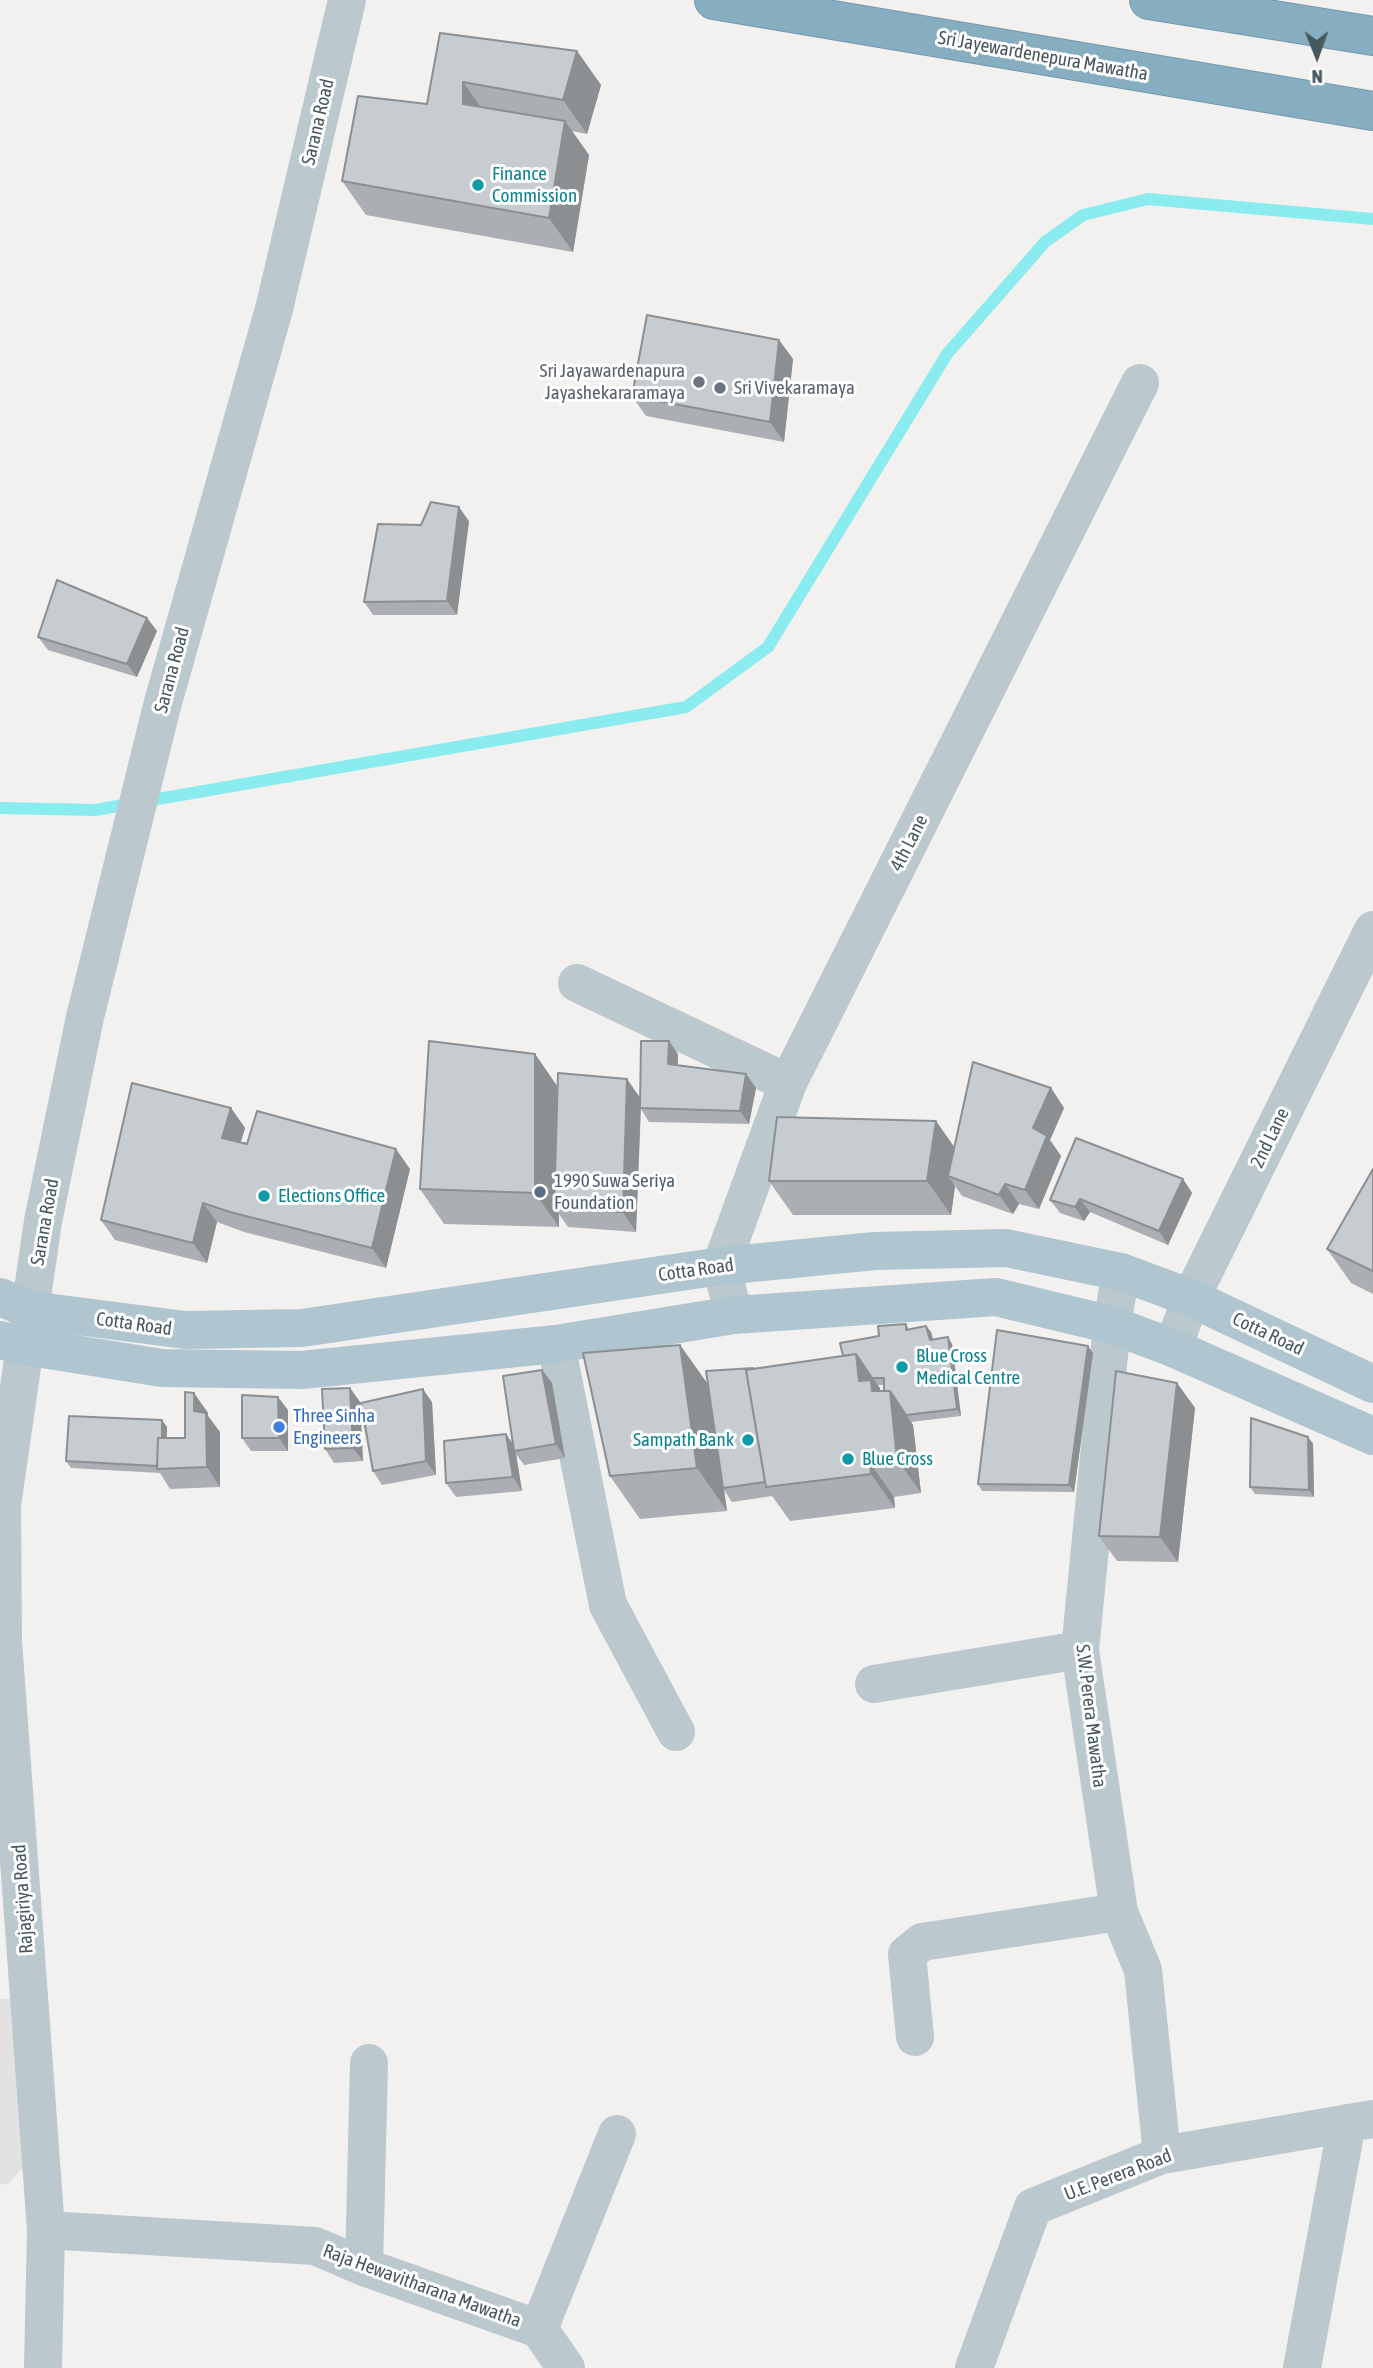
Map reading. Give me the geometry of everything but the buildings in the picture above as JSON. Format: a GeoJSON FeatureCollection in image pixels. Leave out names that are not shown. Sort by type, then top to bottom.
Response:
{"type":"FeatureCollection","features":[{"type":"Feature","properties":{"kind":"highway","name":"Sri Jayewardenepura Mawatha"},"geometry":{"type":"LineString","coordinates":[[714,0],[1373,111]]}},
{"type":"Feature","properties":{"kind":"highway"},"geometry":{"type":"LineString","coordinates":[[1149,0],[1373,36]]}},
{"type":"Feature","properties":{"kind":"main road","name":"Cotta Road"},"geometry":{"type":"LineString","coordinates":[[14,1323],[184,1331],[302,1328],[721,1266],[874,1251],[1006,1248],[1121,1272],[1191,1298],[1373,1384]]}},
{"type":"Feature","properties":{"kind":"main road","name":"Cotta Road"},"geometry":{"type":"LineString","coordinates":[[14,1323],[162,1368],[303,1370],[556,1343],[734,1315],[996,1297],[1112,1325],[1173,1348],[1373,1436]]}},
{"type":"Feature","properties":{"kind":"street","name":"Sarana Road"},"geometry":{"type":"LineString","coordinates":[[14,1323],[43,1221],[85,1017],[123,856],[162,706],[274,309],[347,0]]}},
{"type":"Feature","properties":{"kind":"street","name":"4th Lane"},"geometry":{"type":"LineString","coordinates":[[721,1266],[788,1083],[1140,383]]}},
{"type":"Feature","properties":{"kind":"street","name":"2nd Lane"},"geometry":{"type":"LineString","coordinates":[[1173,1348],[1191,1298],[1373,930]]}},
{"type":"Feature","properties":{"kind":"street"},"geometry":{"type":"LineString","coordinates":[[577,983],[788,1083]]}},
{"type":"Feature","properties":{"kind":"street"},"geometry":{"type":"LineString","coordinates":[[721,1266],[734,1315]]}},
{"type":"Feature","properties":{"kind":"street","name":"S.W. Perera Mawatha"},"geometry":{"type":"LineString","coordinates":[[1121,1272],[1112,1325],[1080,1650],[1119,1912],[1143,1970],[1162,2155]]}},
{"type":"Feature","properties":{"kind":"street"},"geometry":{"type":"LineString","coordinates":[[373,1316],[379,1363]]}},
{"type":"Feature","properties":{"kind":"street","name":"Rajagiriya Road"},"geometry":{"type":"LineString","coordinates":[[14,1323],[2,1504],[3,1641],[12,1906],[46,2230],[43,2368]]}},
{"type":"Feature","properties":{"kind":"street"},"geometry":{"type":"LineString","coordinates":[[556,1343],[608,1605],[676,1732]]}},
{"type":"Feature","properties":{"kind":"street"},"geometry":{"type":"LineString","coordinates":[[874,1684],[1080,1650]]}},
{"type":"Feature","properties":{"kind":"street"},"geometry":{"type":"LineString","coordinates":[[915,2037],[907,1954],[922,1942],[1119,1912]]}},
{"type":"Feature","properties":{"kind":"street"},"geometry":{"type":"LineString","coordinates":[[364,2267],[369,2063]]}},
{"type":"Feature","properties":{"kind":"street"},"geometry":{"type":"LineString","coordinates":[[1302,2368],[1360,2121]]}},
{"type":"Feature","properties":{"kind":"street","name":"U.E. Perera Road"},"geometry":{"type":"LineString","coordinates":[[974,2368],[1033,2207],[1162,2155],[1360,2121]]}},
{"type":"Feature","properties":{"kind":"street"},"geometry":{"type":"LineString","coordinates":[[539,2329],[617,2134]]}},
{"type":"Feature","properties":{"kind":"street","name":"Raja Hewavitharana Mawatha"},"geometry":{"type":"LineString","coordinates":[[46,2230],[315,2246],[364,2267],[539,2329],[566,2368]]}},
{"type":"Feature","properties":{"kind":"shaded area"},"geometry":{"type":"Polygon","coordinates":[[[16,1998],[26,2164],[9,2183],[0,2185],[0,1999],[16,1998]]]}},
{"type":"Feature","properties":{"kind":"waterway"},"geometry":{"type":"LineString","coordinates":[[0,808],[95,810],[686,707],[768,647],[947,354],[1045,242],[1083,215],[1148,199],[1373,219]]}},
{"type":"Feature","properties":{"kind":"place","name":"Finance Commission"},"geometry":{"type":"Point","coordinates":[478,185]}},
{"type":"Feature","properties":{"kind":"place","name":"Sri Jayawardenapura Jayashekararamaya"},"geometry":{"type":"Point","coordinates":[699,382]}},
{"type":"Feature","properties":{"kind":"place","name":"Sri Vivekaramaya"},"geometry":{"type":"Point","coordinates":[720,388]}},
{"type":"Feature","properties":{"kind":"place","name":"1990 Suwa Seriya Foundation"},"geometry":{"type":"Point","coordinates":[540,1192]}},
{"type":"Feature","properties":{"kind":"place","name":"Elections Office"},"geometry":{"type":"Point","coordinates":[264,1196]}},
{"type":"Feature","properties":{"kind":"place","name":"Blue Cross Medical Centre"},"geometry":{"type":"Point","coordinates":[902,1367]}},
{"type":"Feature","properties":{"kind":"place","name":"Three Sinha Engineers"},"geometry":{"type":"Point","coordinates":[279,1427]}},
{"type":"Feature","properties":{"kind":"place","name":"Sampath Bank"},"geometry":{"type":"Point","coordinates":[748,1440]}},
{"type":"Feature","properties":{"kind":"place","name":"Blue Cross"},"geometry":{"type":"Point","coordinates":[848,1459]}}]}
